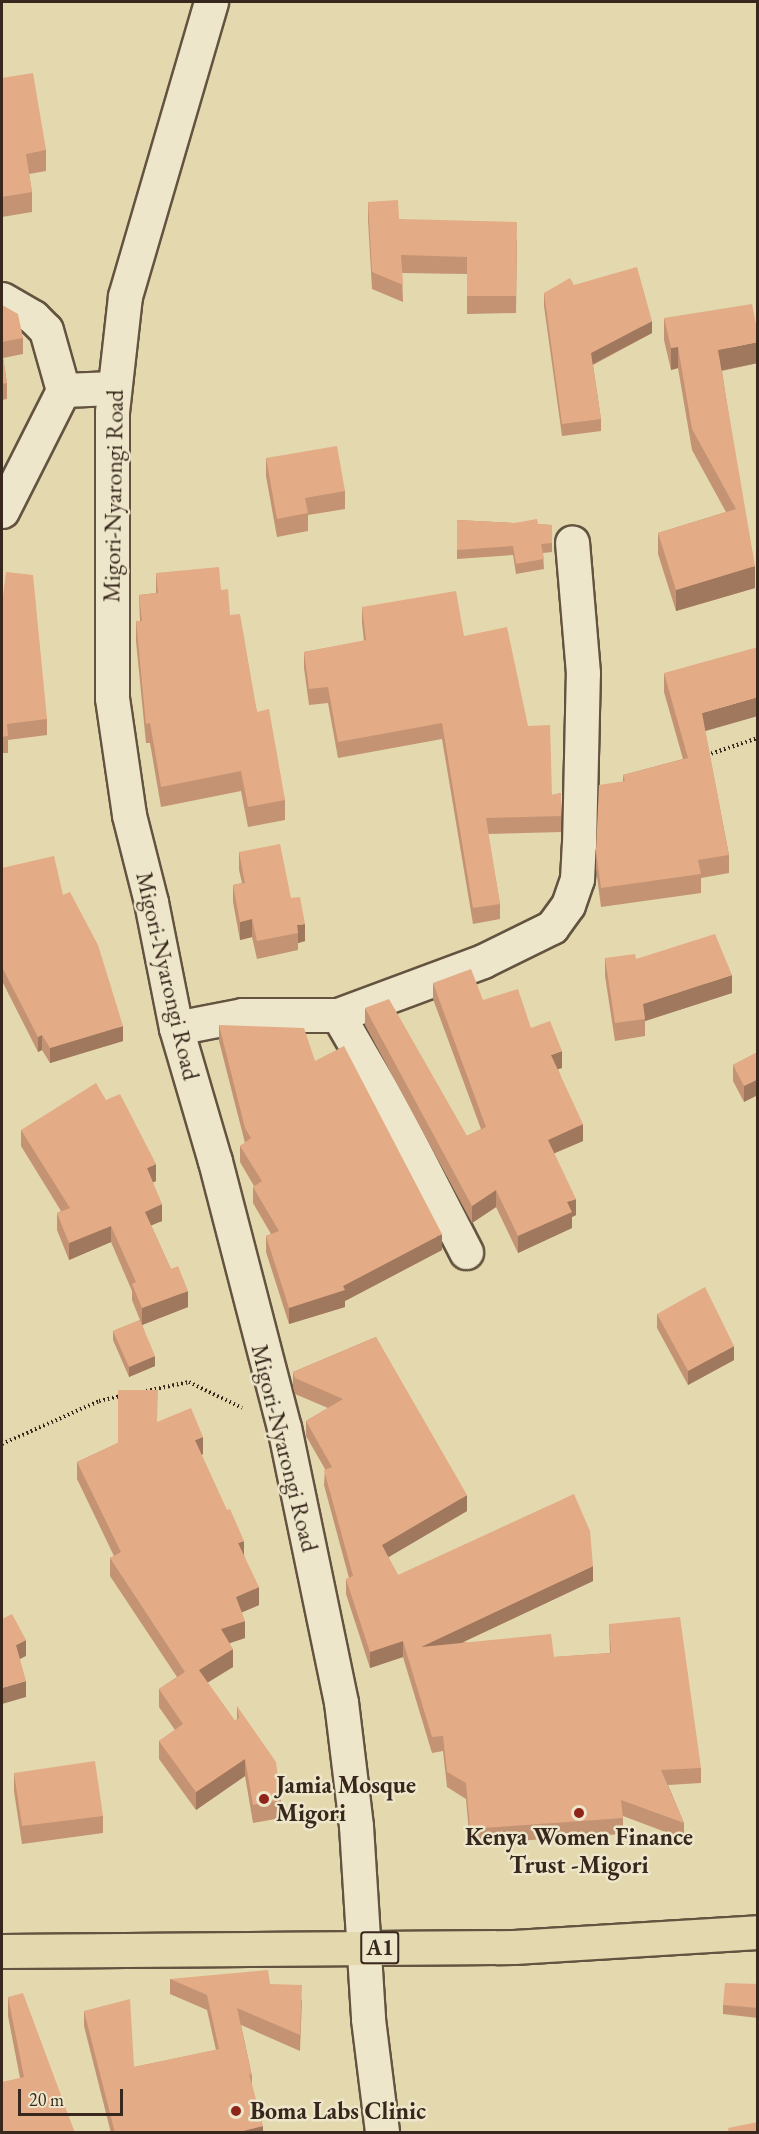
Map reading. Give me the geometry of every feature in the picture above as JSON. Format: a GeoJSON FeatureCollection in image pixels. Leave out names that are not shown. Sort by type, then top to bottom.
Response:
{"type":"FeatureCollection","features":[{"type":"Feature","properties":{"kind":"highway","name":"A1"},"geometry":{"type":"LineString","coordinates":[[2,1951],[514,1947],[758,1932]]}},
{"type":"Feature","properties":{"kind":"street","name":"Migori-Nyarongi Road"},"geometry":{"type":"LineString","coordinates":[[211,2],[125,296],[114,388],[112,698],[129,815],[152,902],[176,1028],[215,1161],[284,1427],[341,1702],[356,1826],[363,1948],[382,2133]]}},
{"type":"Feature","properties":{"kind":"street"},"geometry":{"type":"LineString","coordinates":[[2,299],[33,317],[46,330],[63,390],[2,511]]}},
{"type":"Feature","properties":{"kind":"street"},"geometry":{"type":"LineString","coordinates":[[63,390],[114,388]]}},
{"type":"Feature","properties":{"kind":"street"},"geometry":{"type":"LineString","coordinates":[[176,1028],[242,1015],[338,1015],[437,980],[522,943],[552,927],[568,905],[578,868],[583,673],[572,542]]}},
{"type":"Feature","properties":{"kind":"street"},"geometry":{"type":"LineString","coordinates":[[338,1015],[392,1108],[466,1252]]}},
{"type":"Feature","properties":{"kind":"path"},"geometry":{"type":"LineString","coordinates":[[703,756],[758,738]]}},
{"type":"Feature","properties":{"kind":"path"},"geometry":{"type":"LineString","coordinates":[[144,1391],[189,1382],[284,1427]]}},
{"type":"Feature","properties":{"kind":"path"},"geometry":{"type":"LineString","coordinates":[[2,1444],[99,1401],[133,1394]]}},
{"type":"Feature","properties":{"kind":"building"},"geometry":{"type":"Polygon","coordinates":[[[33,73],[46,150],[26,154],[32,192],[2,197],[2,78],[33,73]]]}},
{"type":"Feature","properties":{"kind":"building"},"geometry":{"type":"Polygon","coordinates":[[[398,200],[399,219],[517,222],[516,296],[467,296],[467,257],[401,255],[403,285],[372,272],[368,202],[398,200]]]}},
{"type":"Feature","properties":{"kind":"building"},"geometry":{"type":"Polygon","coordinates":[[[637,267],[652,321],[591,353],[601,419],[562,424],[544,293],[570,278],[574,285],[637,267]]]}},
{"type":"Feature","properties":{"kind":"building"},"geometry":{"type":"Polygon","coordinates":[[[752,304],[758,342],[718,350],[755,566],[676,590],[658,533],[736,509],[692,429],[678,347],[671,348],[664,318],[752,304]]]}},
{"type":"Feature","properties":{"kind":"building"},"geometry":{"type":"Polygon","coordinates":[[[2,306],[18,314],[23,338],[2,342],[2,306]]]}},
{"type":"Feature","properties":{"kind":"building"},"geometry":{"type":"Polygon","coordinates":[[[2,350],[7,383],[2,384],[2,350]]]}},
{"type":"Feature","properties":{"kind":"building"},"geometry":{"type":"Polygon","coordinates":[[[337,446],[345,491],[305,498],[308,513],[277,519],[266,458],[337,446]]]}},
{"type":"Feature","properties":{"kind":"building"},"geometry":{"type":"Polygon","coordinates":[[[537,519],[538,524],[552,525],[552,543],[541,544],[544,559],[516,564],[513,546],[457,550],[457,520],[514,523],[537,519]]]}},
{"type":"Feature","properties":{"kind":"building"},"geometry":{"type":"Polygon","coordinates":[[[219,567],[221,590],[228,589],[230,615],[240,614],[257,712],[269,709],[285,800],[248,807],[241,771],[161,787],[150,723],[146,724],[136,621],[142,621],[139,595],[158,593],[156,573],[219,567]]]}},
{"type":"Feature","properties":{"kind":"building"},"geometry":{"type":"Polygon","coordinates":[[[6,572],[33,575],[47,719],[7,724],[8,736],[2,737],[2,598],[6,572]]]}},
{"type":"Feature","properties":{"kind":"building"},"geometry":{"type":"Polygon","coordinates":[[[456,591],[464,636],[507,627],[528,726],[550,725],[552,795],[561,793],[561,816],[486,818],[500,904],[473,908],[442,723],[338,742],[328,687],[309,689],[304,652],[366,640],[362,607],[456,591]]]}},
{"type":"Feature","properties":{"kind":"building"},"geometry":{"type":"Polygon","coordinates":[[[758,647],[758,697],[702,713],[729,855],[698,860],[701,874],[601,888],[596,850],[599,785],[625,781],[623,775],[688,758],[664,673],[758,647]]]}},
{"type":"Feature","properties":{"kind":"building"},"geometry":{"type":"Polygon","coordinates":[[[280,844],[291,898],[300,897],[305,924],[297,925],[298,933],[257,941],[252,919],[240,922],[233,885],[245,883],[239,852],[280,844]]]}},
{"type":"Feature","properties":{"kind":"building"},"geometry":{"type":"Polygon","coordinates":[[[54,856],[63,895],[70,892],[98,945],[123,1026],[50,1048],[42,1035],[38,1037],[2,967],[2,868],[54,856]]]}},
{"type":"Feature","properties":{"kind":"building"},"geometry":{"type":"Polygon","coordinates":[[[715,934],[732,975],[643,1004],[645,1019],[615,1023],[605,958],[635,954],[636,959],[715,934]]]}},
{"type":"Feature","properties":{"kind":"building"},"geometry":{"type":"Polygon","coordinates":[[[471,969],[483,1000],[518,989],[531,1028],[550,1021],[562,1051],[551,1055],[583,1124],[548,1140],[576,1199],[567,1202],[572,1212],[518,1236],[496,1190],[472,1206],[365,1008],[389,999],[467,1136],[486,1127],[433,983],[471,969]]]}},
{"type":"Feature","properties":{"kind":"building"},"geometry":{"type":"Polygon","coordinates":[[[219,1025],[304,1028],[315,1061],[344,1046],[442,1234],[343,1286],[345,1290],[289,1308],[266,1236],[279,1231],[253,1187],[262,1181],[240,1146],[251,1138],[245,1128],[219,1025]]]}},
{"type":"Feature","properties":{"kind":"building"},"geometry":{"type":"Polygon","coordinates":[[[758,1052],[758,1079],[744,1086],[733,1065],[758,1052]]]}},
{"type":"Feature","properties":{"kind":"building"},"geometry":{"type":"Polygon","coordinates":[[[96,1083],[106,1100],[120,1094],[156,1164],[147,1168],[162,1204],[145,1212],[171,1269],[178,1266],[188,1291],[142,1308],[132,1284],[136,1282],[111,1226],[69,1243],[57,1213],[70,1208],[21,1130],[96,1083]]]}},
{"type":"Feature","properties":{"kind":"building"},"geometry":{"type":"Polygon","coordinates":[[[705,1287],[734,1346],[688,1371],[657,1314],[705,1287]]]}},
{"type":"Feature","properties":{"kind":"building"},"geometry":{"type":"Polygon","coordinates":[[[140,1320],[155,1356],[129,1367],[113,1331],[140,1320]]]}},
{"type":"Feature","properties":{"kind":"building"},"geometry":{"type":"Polygon","coordinates":[[[376,1337],[467,1495],[382,1545],[398,1575],[574,1494],[590,1531],[593,1566],[421,1647],[551,1634],[554,1657],[611,1653],[609,1624],[680,1617],[701,1768],[661,1770],[684,1823],[621,1800],[623,1818],[470,1829],[466,1783],[447,1772],[443,1736],[432,1737],[403,1641],[370,1652],[346,1579],[353,1576],[324,1470],[332,1467],[306,1421],[343,1399],[295,1378],[293,1372],[376,1337]]]}},
{"type":"Feature","properties":{"kind":"building"},"geometry":{"type":"Polygon","coordinates":[[[118,1390],[158,1390],[157,1422],[191,1408],[203,1437],[195,1440],[244,1541],[238,1543],[259,1587],[236,1597],[245,1621],[221,1629],[233,1649],[199,1670],[235,1721],[239,1718],[237,1706],[276,1762],[281,1800],[253,1805],[245,1759],[196,1792],[159,1741],[183,1724],[159,1689],[185,1672],[110,1558],[121,1552],[77,1462],[118,1443],[118,1390]]]}},
{"type":"Feature","properties":{"kind":"building"},"geometry":{"type":"Polygon","coordinates":[[[12,1614],[26,1640],[16,1645],[26,1681],[2,1688],[2,1619],[12,1614]]]}},
{"type":"Feature","properties":{"kind":"building"},"geometry":{"type":"Polygon","coordinates":[[[95,1761],[103,1816],[22,1826],[14,1773],[95,1761]]]}},
{"type":"Feature","properties":{"kind":"building"},"geometry":{"type":"Polygon","coordinates":[[[268,1970],[270,1984],[302,1985],[300,2035],[237,2008],[252,2076],[249,2073],[263,2126],[235,2133],[115,2133],[84,2011],[130,1999],[134,2067],[219,2049],[207,1995],[170,1979],[268,1970]]]}},
{"type":"Feature","properties":{"kind":"building"},"geometry":{"type":"Polygon","coordinates":[[[725,1983],[758,1984],[758,2008],[723,2005],[725,1983]]]}},
{"type":"Feature","properties":{"kind":"building"},"geometry":{"type":"Polygon","coordinates":[[[23,1993],[75,2133],[2,2133],[2,2082],[24,2077],[8,1997],[23,1993]]]}},
{"type":"Feature","properties":{"kind":"building"},"geometry":{"type":"Polygon","coordinates":[[[758,2122],[758,2133],[729,2133],[728,2128],[758,2122]]]}},
{"type":"Feature","properties":{"kind":"place","name":"Jamia Mosque Migori"},"geometry":{"type":"Point","coordinates":[264,1799]}},
{"type":"Feature","properties":{"kind":"place","name":"Kenya Women Finance Trust -Migori"},"geometry":{"type":"Point","coordinates":[579,1813]}},
{"type":"Feature","properties":{"kind":"place","name":"Boma Labs Clinic"},"geometry":{"type":"Point","coordinates":[236,2111]}}]}
